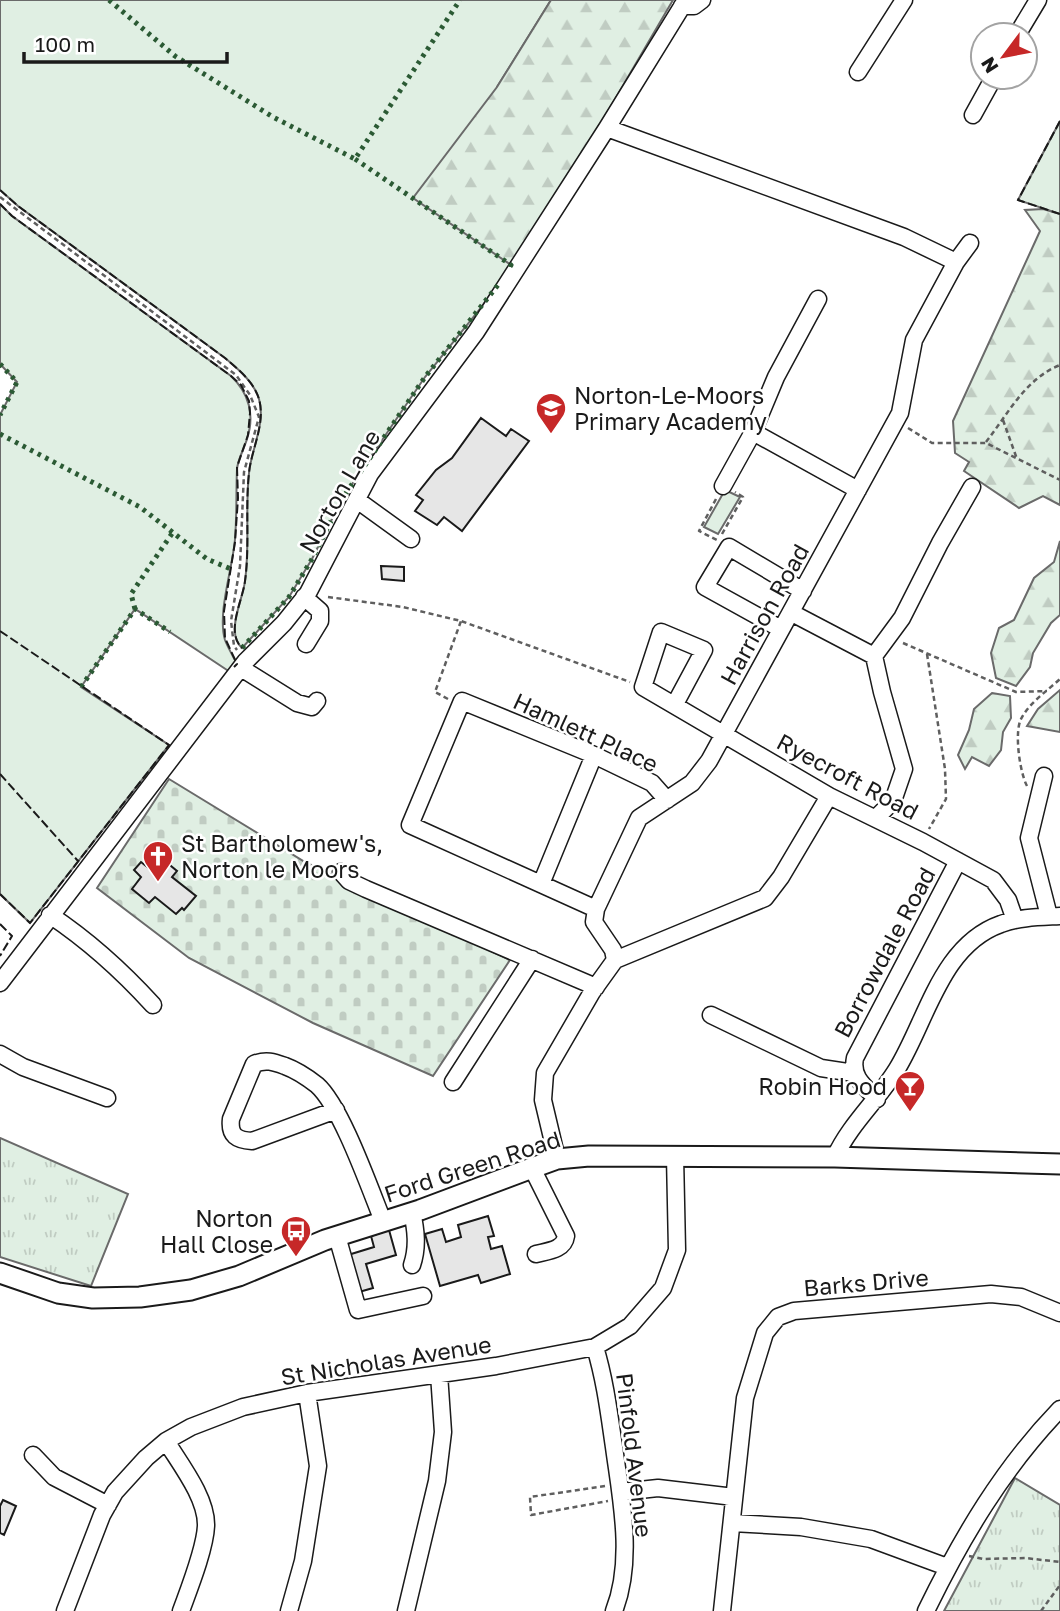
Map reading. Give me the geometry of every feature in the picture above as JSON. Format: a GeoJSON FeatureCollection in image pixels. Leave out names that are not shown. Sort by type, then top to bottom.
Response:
{"type":"FeatureCollection","features":[{"type":"Feature","properties":{"kind":"main road","name":"Ford Green Road"},"geometry":{"type":"LineString","coordinates":[[0,1273],[58,1293],[93,1298],[140,1297],[191,1290],[239,1276],[337,1236],[558,1159],[589,1156],[835,1157],[1060,1164]]}},
{"type":"Feature","properties":{"kind":"street"},"geometry":{"type":"LineString","coordinates":[[684,3],[694,6],[702,0]]}},
{"type":"Feature","properties":{"kind":"street"},"geometry":{"type":"LineString","coordinates":[[858,72],[904,0]]}},
{"type":"Feature","properties":{"kind":"street"},"geometry":{"type":"LineString","coordinates":[[1025,21],[1038,0]]}},
{"type":"Feature","properties":{"kind":"street","name":"Norton Lane"},"geometry":{"type":"LineString","coordinates":[[0,982],[243,665],[284,623],[306,595],[370,474],[477,332],[684,3]]}},
{"type":"Feature","properties":{"kind":"street"},"geometry":{"type":"LineString","coordinates":[[973,115],[986,91]]}},
{"type":"Feature","properties":{"kind":"street"},"geometry":{"type":"LineString","coordinates":[[607,128],[904,237],[956,262]]}},
{"type":"Feature","properties":{"kind":"street","name":"Harrison Road"},"geometry":{"type":"LineString","coordinates":[[596,909],[639,818],[692,783],[709,761],[896,421],[900,413],[914,340],[956,262],[970,243]]}},
{"type":"Feature","properties":{"kind":"street"},"geometry":{"type":"LineString","coordinates":[[723,486],[753,432],[776,377],[818,299]]}},
{"type":"Feature","properties":{"kind":"street"},"geometry":{"type":"LineString","coordinates":[[753,432],[858,490]]}},
{"type":"Feature","properties":{"kind":"street"},"geometry":{"type":"LineString","coordinates":[[876,818],[893,801],[904,769],[874,656],[902,618],[972,487]]}},
{"type":"Feature","properties":{"kind":"street"},"geometry":{"type":"LineString","coordinates":[[357,500],[411,538]]}},
{"type":"Feature","properties":{"kind":"street"},"geometry":{"type":"LineString","coordinates":[[781,629],[705,587],[729,548],[803,591]]}},
{"type":"Feature","properties":{"kind":"street"},"geometry":{"type":"LineString","coordinates":[[306,595],[320,611],[320,621],[306,644]]}},
{"type":"Feature","properties":{"kind":"street"},"geometry":{"type":"LineString","coordinates":[[792,613],[874,656]]}},
{"type":"Feature","properties":{"kind":"street"},"geometry":{"type":"LineString","coordinates":[[643,687],[661,632],[704,650],[675,704]]}},
{"type":"Feature","properties":{"kind":"street"},"geometry":{"type":"LineString","coordinates":[[243,665],[297,703],[312,706],[317,701]]}},
{"type":"Feature","properties":{"kind":"street","name":"Ryecroft Road"},"geometry":{"type":"LineString","coordinates":[[643,687],[829,796],[993,880],[1008,900],[1015,920]]}},
{"type":"Feature","properties":{"kind":"street","name":"Hamlett Place"},"geometry":{"type":"LineString","coordinates":[[460,705],[462,701],[594,755],[652,783],[667,800]]}},
{"type":"Feature","properties":{"kind":"street"},"geometry":{"type":"LineString","coordinates":[[460,705],[410,825],[596,909],[594,922],[613,950],[615,960]]}},
{"type":"Feature","properties":{"kind":"street"},"geometry":{"type":"LineString","coordinates":[[541,884],[594,755]]}},
{"type":"Feature","properties":{"kind":"street"},"geometry":{"type":"LineString","coordinates":[[835,1157],[843,1139],[877,1099],[899,1066],[939,985],[957,957],[985,932],[1015,920],[1054,916],[1030,838],[1044,776]]}},
{"type":"Feature","properties":{"kind":"street"},"geometry":{"type":"LineString","coordinates":[[558,1159],[543,1100],[545,1073],[615,960],[765,898],[781,877],[829,796]]}},
{"type":"Feature","properties":{"kind":"street","name":"Borrowdale Road"},"geometry":{"type":"LineString","coordinates":[[877,1099],[854,1073],[855,1058],[958,861]]}},
{"type":"Feature","properties":{"kind":"street"},"geometry":{"type":"LineString","coordinates":[[341,872],[349,881],[366,889],[596,987]]}},
{"type":"Feature","properties":{"kind":"street"},"geometry":{"type":"LineString","coordinates":[[50,915],[124,972],[153,1005]]}},
{"type":"Feature","properties":{"kind":"street"},"geometry":{"type":"LineString","coordinates":[[453,1082],[532,959]]}},
{"type":"Feature","properties":{"kind":"street"},"geometry":{"type":"LineString","coordinates":[[712,1015],[821,1068],[854,1073]]}},
{"type":"Feature","properties":{"kind":"street"},"geometry":{"type":"LineString","coordinates":[[0,1055],[107,1098]]}},
{"type":"Feature","properties":{"kind":"street"},"geometry":{"type":"LineString","coordinates":[[336,1110],[252,1141],[241,1140],[233,1135],[230,1128],[231,1119],[254,1064],[272,1061],[292,1069],[319,1086],[336,1110],[383,1221]]}},
{"type":"Feature","properties":{"kind":"street","name":"St Nicholas Avenue"},"geometry":{"type":"LineString","coordinates":[[65,1611],[102,1515],[132,1471],[166,1441],[213,1417],[243,1407],[307,1393],[595,1347],[630,1326],[663,1288],[677,1250],[675,1156]]}},
{"type":"Feature","properties":{"kind":"street"},"geometry":{"type":"LineString","coordinates":[[532,1168],[566,1236],[560,1248],[536,1254]]}},
{"type":"Feature","properties":{"kind":"street"},"geometry":{"type":"LineString","coordinates":[[412,1212],[416,1229],[416,1252],[412,1265]]}},
{"type":"Feature","properties":{"kind":"street"},"geometry":{"type":"LineString","coordinates":[[337,1236],[358,1310],[423,1296]]}},
{"type":"Feature","properties":{"kind":"street","name":"Barks Drive"},"geometry":{"type":"LineString","coordinates":[[722,1611],[745,1398],[765,1333],[778,1317],[794,1311],[991,1294],[1021,1297],[1060,1313]]}},
{"type":"Feature","properties":{"kind":"street","name":"Pinfold Avenue"},"geometry":{"type":"LineString","coordinates":[[595,1347],[604,1375],[621,1492],[624,1564],[614,1611]]}},
{"type":"Feature","properties":{"kind":"street"},"geometry":{"type":"LineString","coordinates":[[405,1611],[437,1481],[443,1432],[439,1374]]}},
{"type":"Feature","properties":{"kind":"street"},"geometry":{"type":"LineString","coordinates":[[289,1611],[303,1561],[318,1466],[307,1393]]}},
{"type":"Feature","properties":{"kind":"street"},"geometry":{"type":"LineString","coordinates":[[926,1611],[978,1512],[1018,1455],[1060,1409]]}},
{"type":"Feature","properties":{"kind":"street"},"geometry":{"type":"LineString","coordinates":[[166,1441],[197,1493],[206,1525],[196,1569],[181,1611]]}},
{"type":"Feature","properties":{"kind":"street"},"geometry":{"type":"LineString","coordinates":[[33,1455],[48,1472],[64,1484],[108,1504]]}},
{"type":"Feature","properties":{"kind":"street"},"geometry":{"type":"LineString","coordinates":[[621,1492],[659,1488],[734,1497]]}},
{"type":"Feature","properties":{"kind":"street"},"geometry":{"type":"LineString","coordinates":[[733,1523],[801,1527],[871,1539],[951,1560]]}},
{"type":"Feature","properties":{"kind":"path"},"geometry":{"type":"LineString","coordinates":[[0,197],[236,375],[250,395],[259,417],[243,472],[240,566],[231,621],[234,646],[243,665]]}},
{"type":"Feature","properties":{"kind":"path"},"geometry":{"type":"LineString","coordinates":[[986,443],[1024,389],[1060,365]]}},
{"type":"Feature","properties":{"kind":"path"},"geometry":{"type":"LineString","coordinates":[[1003,420],[1017,459]]}},
{"type":"Feature","properties":{"kind":"path"},"geometry":{"type":"LineString","coordinates":[[896,421],[932,443],[986,443],[1060,480]]}},
{"type":"Feature","properties":{"kind":"path"},"geometry":{"type":"LineString","coordinates":[[723,486],[743,497],[718,541],[699,531],[723,486]]}},
{"type":"Feature","properties":{"kind":"path"},"geometry":{"type":"LineString","coordinates":[[306,595],[403,607],[461,621],[643,687]]}},
{"type":"Feature","properties":{"kind":"path"},"geometry":{"type":"LineString","coordinates":[[460,705],[435,692],[461,621]]}},
{"type":"Feature","properties":{"kind":"path"},"geometry":{"type":"LineString","coordinates":[[889,636],[1016,692],[1047,691]]}},
{"type":"Feature","properties":{"kind":"path"},"geometry":{"type":"LineString","coordinates":[[923,842],[946,799],[945,769],[927,654]]}},
{"type":"Feature","properties":{"kind":"path"},"geometry":{"type":"LineString","coordinates":[[1037,804],[1022,776],[1019,755],[1020,721],[1035,701],[1060,679]]}},
{"type":"Feature","properties":{"kind":"path"},"geometry":{"type":"LineString","coordinates":[[621,1492],[531,1515],[530,1497],[621,1492]]}},
{"type":"Feature","properties":{"kind":"path"},"geometry":{"type":"LineString","coordinates":[[951,1560],[1026,1558],[1060,1562]]}},
{"type":"Feature","properties":{"kind":"path"},"geometry":{"type":"LineString","coordinates":[[1041,1611],[1060,1586]]}},
{"type":"Feature","properties":{"kind":"green space"},"geometry":{"type":"Polygon","coordinates":[[[0,0],[551,0],[497,87],[511,265],[480,309],[425,377],[342,499],[312,559],[289,597],[242,648],[237,641],[235,625],[246,568],[250,464],[261,417],[257,393],[240,371],[225,358],[0,190],[0,0]]]}},
{"type":"Feature","properties":{"kind":"green space"},"geometry":{"type":"Polygon","coordinates":[[[551,0],[673,0],[597,130],[511,265],[413,198],[497,87],[551,0]]]}},
{"type":"Feature","properties":{"kind":"green space"},"geometry":{"type":"Polygon","coordinates":[[[1060,121],[1060,214],[1018,200],[1060,121]]]}},
{"type":"Feature","properties":{"kind":"green space"},"geometry":{"type":"Polygon","coordinates":[[[0,204],[12,216],[231,376],[246,397],[250,413],[246,443],[237,469],[234,550],[223,617],[225,640],[237,664],[230,672],[135,609],[81,687],[169,745],[30,923],[0,894],[0,415],[17,382],[0,364],[0,204]]]}},
{"type":"Feature","properties":{"kind":"green space"},"geometry":{"type":"Polygon","coordinates":[[[1043,209],[1060,214],[1060,505],[1043,496],[1019,508],[964,471],[969,462],[955,453],[953,421],[1040,231],[1025,210],[1043,209]]]}},
{"type":"Feature","properties":{"kind":"green space"},"geometry":{"type":"Polygon","coordinates":[[[725,490],[740,497],[718,534],[704,527],[725,490]]]}},
{"type":"Feature","properties":{"kind":"green space"},"geometry":{"type":"Polygon","coordinates":[[[1060,541],[1060,615],[1051,623],[1033,653],[1030,667],[1016,686],[996,678],[991,653],[999,628],[1014,620],[1034,578],[1054,562],[1060,541]]]}},
{"type":"Feature","properties":{"kind":"green space"},"geometry":{"type":"Polygon","coordinates":[[[1060,690],[1060,732],[1027,726],[1038,709],[1060,690]]]}},
{"type":"Feature","properties":{"kind":"green space"},"geometry":{"type":"Polygon","coordinates":[[[992,693],[1010,696],[1011,718],[1003,732],[1001,750],[989,766],[972,757],[965,769],[958,755],[969,730],[974,709],[992,693]]]}},
{"type":"Feature","properties":{"kind":"green space"},"geometry":{"type":"Polygon","coordinates":[[[169,779],[305,862],[510,960],[433,1076],[313,1023],[189,958],[97,888],[169,779]]]}},
{"type":"Feature","properties":{"kind":"green space"},"geometry":{"type":"Polygon","coordinates":[[[0,1138],[128,1194],[91,1286],[0,1257],[0,1138]]]}},
{"type":"Feature","properties":{"kind":"green space"},"geometry":{"type":"Polygon","coordinates":[[[1015,1478],[1060,1505],[1060,1611],[944,1611],[1015,1478]]]}},
{"type":"Feature","properties":{"kind":"building"},"geometry":{"type":"Polygon","coordinates":[[[481,418],[506,436],[511,429],[529,441],[462,531],[444,517],[437,525],[415,511],[423,500],[416,495],[436,470],[452,458],[481,418]]]}},
{"type":"Feature","properties":{"kind":"building"},"geometry":{"type":"Polygon","coordinates":[[[381,566],[404,567],[404,581],[382,579],[381,566]]]}},
{"type":"Feature","properties":{"kind":"building","name":"St Bartholomew's, Norton le Moors"},"geometry":{"type":"Polygon","coordinates":[[[160,857],[177,871],[172,877],[196,896],[184,910],[182,908],[176,914],[155,897],[149,903],[132,889],[141,877],[134,870],[141,862],[150,869],[160,857]]]}},
{"type":"Feature","properties":{"kind":"building"},"geometry":{"type":"Polygon","coordinates":[[[488,1216],[494,1236],[488,1237],[491,1249],[502,1246],[510,1274],[481,1283],[478,1275],[440,1286],[425,1234],[442,1229],[446,1242],[461,1237],[458,1225],[488,1216]]]}},
{"type":"Feature","properties":{"kind":"building"},"geometry":{"type":"Polygon","coordinates":[[[389,1230],[396,1255],[366,1264],[373,1288],[359,1292],[348,1255],[374,1247],[371,1236],[389,1230]]]}},
{"type":"Feature","properties":{"kind":"building"},"geometry":{"type":"Polygon","coordinates":[[[3,1500],[16,1506],[4,1535],[0,1533],[0,1506],[3,1500]]]}},
{"type":"Feature","properties":{"kind":"hedge"},"geometry":{"type":"LineString","coordinates":[[109,0],[175,56],[273,117],[355,159],[460,0]]}},
{"type":"Feature","properties":{"kind":"hedge"},"geometry":{"type":"LineString","coordinates":[[355,159],[511,265],[509,268]]}},
{"type":"Feature","properties":{"kind":"hedge"},"geometry":{"type":"LineString","coordinates":[[242,648],[289,597],[312,559],[342,499],[425,377],[498,285]]}},
{"type":"Feature","properties":{"kind":"hedge"},"geometry":{"type":"LineString","coordinates":[[0,364],[17,382],[0,415]]}},
{"type":"Feature","properties":{"kind":"hedge"},"geometry":{"type":"LineString","coordinates":[[0,434],[140,507],[207,559],[231,569]]}},
{"type":"Feature","properties":{"kind":"hedge"},"geometry":{"type":"LineString","coordinates":[[135,609],[131,594],[173,532]]}},
{"type":"Feature","properties":{"kind":"hedge"},"geometry":{"type":"LineString","coordinates":[[81,687],[135,609],[170,632]]}},
{"type":"Feature","properties":{"kind":"fence"},"geometry":{"type":"LineString","coordinates":[[1060,121],[1018,200],[1060,214]]}},
{"type":"Feature","properties":{"kind":"fence"},"geometry":{"type":"LineString","coordinates":[[0,190],[225,358],[245,376],[257,393],[261,418],[250,464],[246,568],[235,625],[237,641],[242,648]]}},
{"type":"Feature","properties":{"kind":"fence"},"geometry":{"type":"LineString","coordinates":[[0,204],[12,216],[241,385],[249,401],[250,413],[248,435],[237,467],[235,542],[224,611],[225,638],[237,664],[234,667]]}},
{"type":"Feature","properties":{"kind":"fence"},"geometry":{"type":"LineString","coordinates":[[0,631],[169,745],[30,923],[0,894]]}},
{"type":"Feature","properties":{"kind":"fence"},"geometry":{"type":"LineString","coordinates":[[0,774],[78,861]]}},
{"type":"Feature","properties":{"kind":"fence"},"geometry":{"type":"LineString","coordinates":[[0,924],[12,936],[0,956]]}},
{"type":"Feature","properties":{"kind":"place","name":"Norton-Le-Moors Primary Academy"},"geometry":{"type":"Point","coordinates":[551,435]}},
{"type":"Feature","properties":{"kind":"place","name":"St Bartholomew's, Norton le Moors"},"geometry":{"type":"Point","coordinates":[158,883]}},
{"type":"Feature","properties":{"kind":"place","name":"Robin Hood"},"geometry":{"type":"Point","coordinates":[910,1113]}},
{"type":"Feature","properties":{"kind":"place","name":"Norton Hall Close"},"geometry":{"type":"Point","coordinates":[296,1258]}}]}
